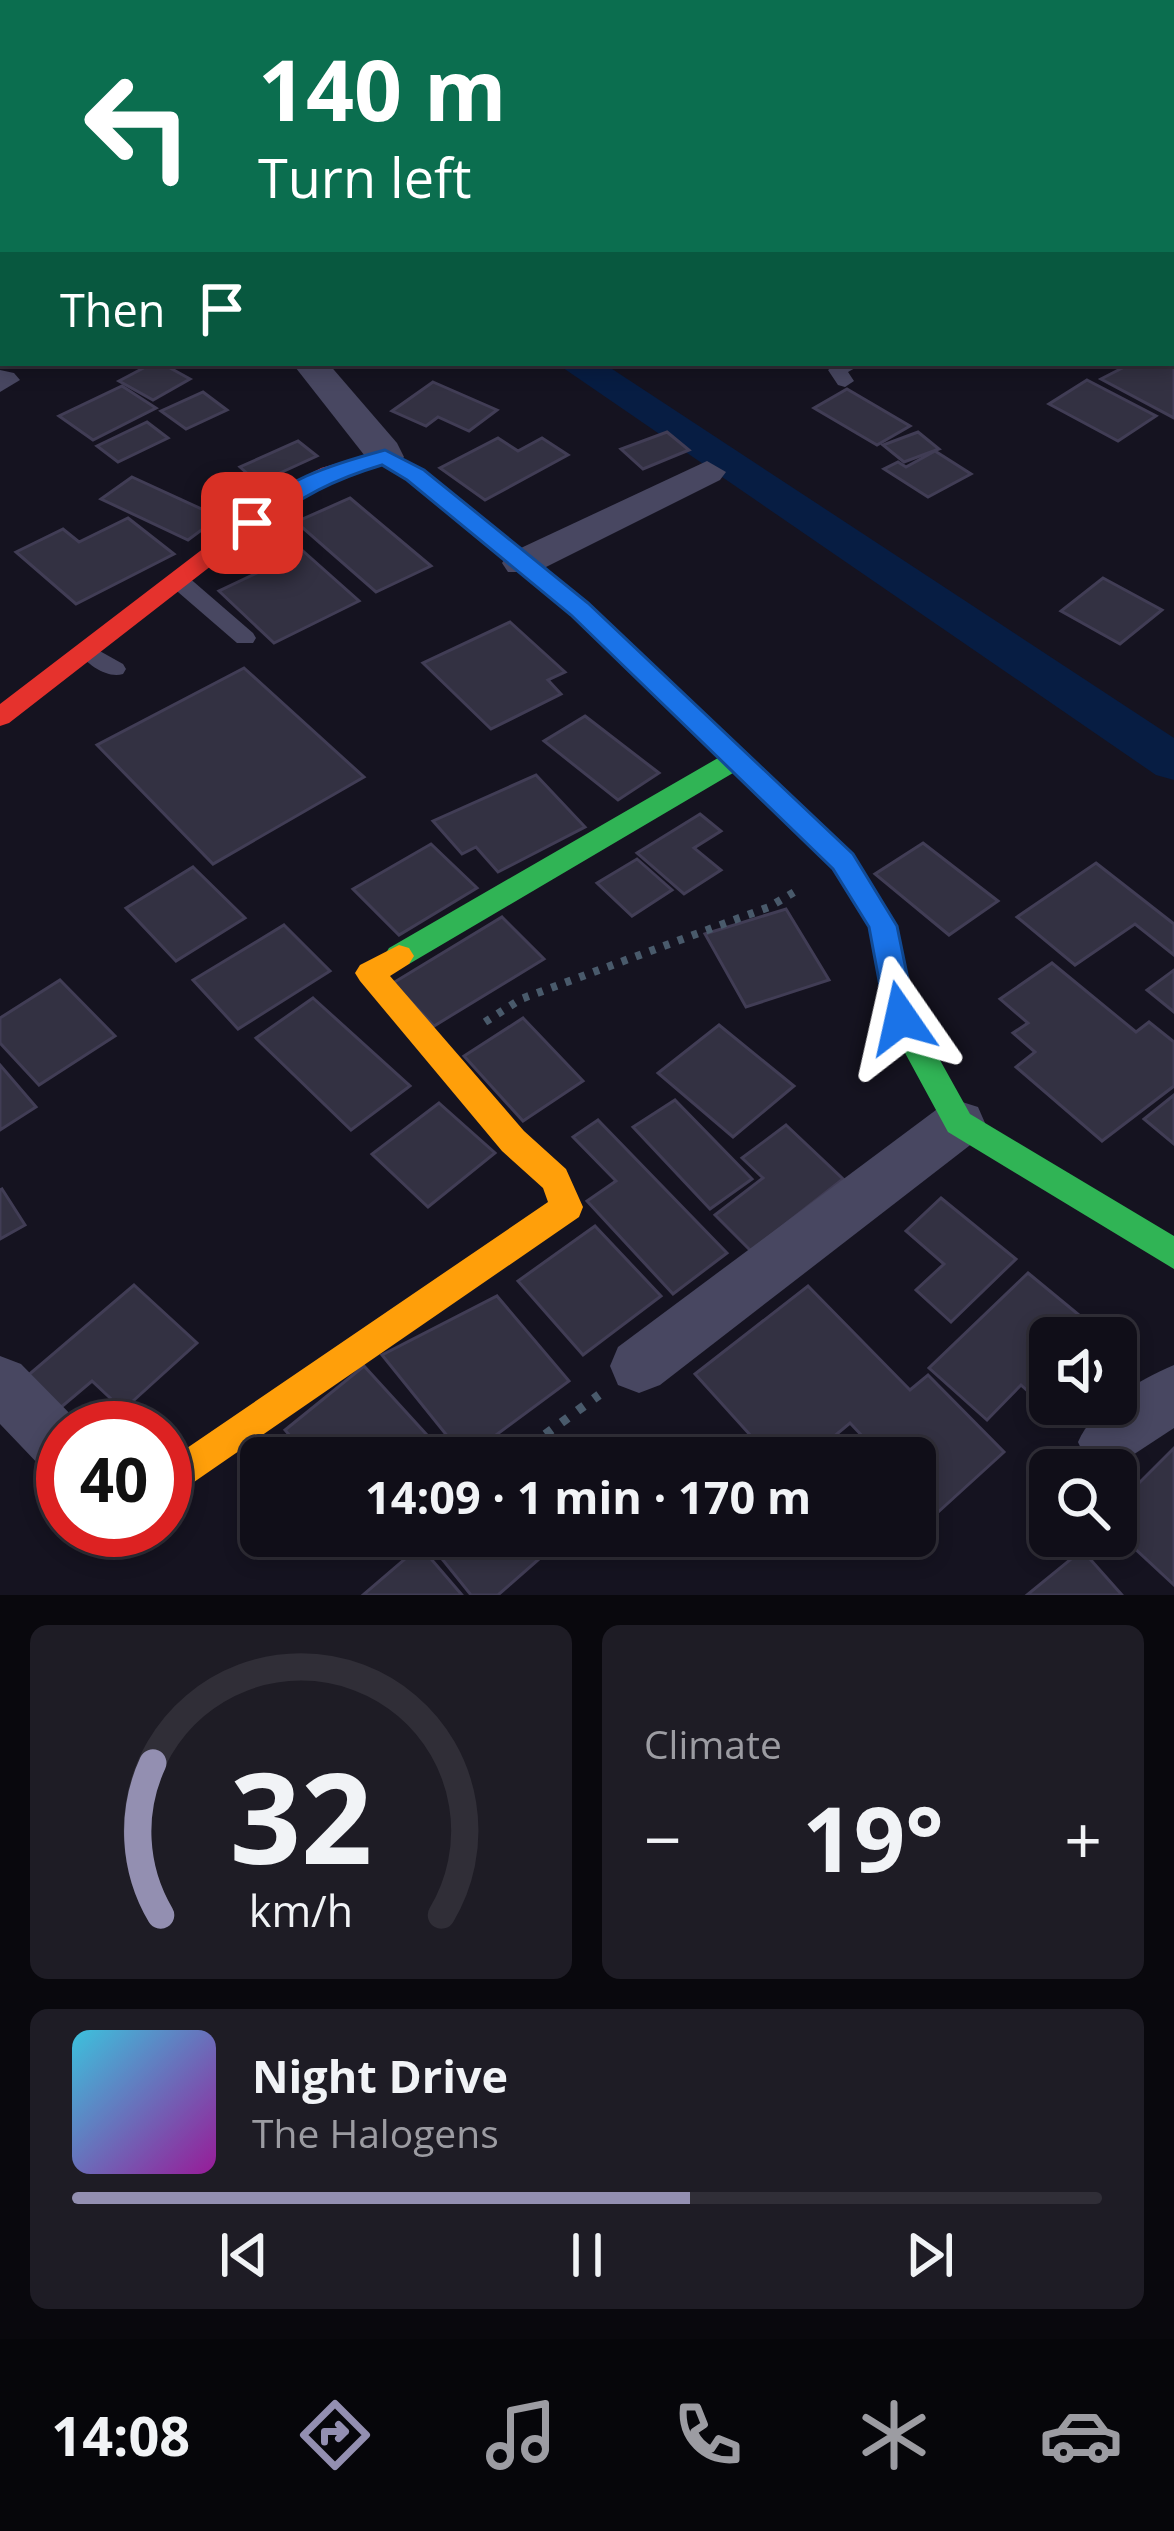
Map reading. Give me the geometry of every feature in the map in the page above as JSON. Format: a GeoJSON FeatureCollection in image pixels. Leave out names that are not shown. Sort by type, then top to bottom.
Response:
{"type":"FeatureCollection","features":[{"type":"Feature","properties":{"kind":"street"},"geometry":{"type":"LineString","coordinates":[[312,366],[380,442],[385,457],[416,475],[579,609],[843,862],[883,926],[901,1018],[941,1099],[959,1123],[1174,1254]]}},
{"type":"Feature","properties":{"kind":"street"},"geometry":{"type":"LineString","coordinates":[[0,717],[289,494],[329,473],[385,457]]}},
{"type":"Feature","properties":{"kind":"street"},"geometry":{"type":"LineString","coordinates":[[522,562],[707,472]]}},
{"type":"Feature","properties":{"kind":"street"},"geometry":{"type":"LineString","coordinates":[[192,1465],[419,1304],[568,1208],[555,1180],[513,1141],[370,973],[736,760]]}},
{"type":"Feature","properties":{"kind":"street"},"geometry":{"type":"LineString","coordinates":[[639,1366],[959,1123]]}},
{"type":"Feature","properties":{"kind":"street"},"geometry":{"type":"LineString","coordinates":[[0,1383],[36,1420]]}},
{"type":"Feature","properties":{"kind":"street"},"geometry":{"type":"LineString","coordinates":[[1108,1442],[1174,1394]]}},
{"type":"Feature","properties":{"kind":"lane"},"geometry":{"type":"LineString","coordinates":[[179,581],[245,638]]}},
{"type":"Feature","properties":{"kind":"lane"},"geometry":{"type":"LineString","coordinates":[[89,652],[115,669]]}},
{"type":"Feature","properties":{"kind":"path"},"geometry":{"type":"LineString","coordinates":[[441,1051],[521,999],[769,907],[843,862]]}},
{"type":"Feature","properties":{"kind":"path"},"geometry":{"type":"LineString","coordinates":[[542,1437],[639,1366]]}},
{"type":"Feature","properties":{"kind":"building"},"geometry":{"type":"Polygon","coordinates":[[[147,366],[166,366],[190,379],[153,400],[119,381],[147,366]]]}},
{"type":"Feature","properties":{"kind":"building"},"geometry":{"type":"Polygon","coordinates":[[[1126,366],[1174,366],[1174,418],[1101,379],[1126,366]]]}},
{"type":"Feature","properties":{"kind":"building"},"geometry":{"type":"Polygon","coordinates":[[[1087,380],[1156,416],[1118,441],[1049,404],[1087,380]]]}},
{"type":"Feature","properties":{"kind":"building"},"geometry":{"type":"Polygon","coordinates":[[[433,382],[497,410],[469,431],[438,417],[426,426],[392,411],[433,382]]]}},
{"type":"Feature","properties":{"kind":"building"},"geometry":{"type":"Polygon","coordinates":[[[122,386],[156,408],[93,440],[59,416],[122,386]]]}},
{"type":"Feature","properties":{"kind":"building"},"geometry":{"type":"Polygon","coordinates":[[[847,389],[910,426],[877,445],[814,408],[847,389]]]}},
{"type":"Feature","properties":{"kind":"building"},"geometry":{"type":"Polygon","coordinates":[[[203,392],[227,410],[186,429],[161,411],[203,392]]]}},
{"type":"Feature","properties":{"kind":"building"},"geometry":{"type":"Polygon","coordinates":[[[147,422],[168,438],[118,462],[97,446],[147,422]]]}},
{"type":"Feature","properties":{"kind":"building"},"geometry":{"type":"Polygon","coordinates":[[[667,432],[689,450],[643,469],[621,449],[667,432]]]}},
{"type":"Feature","properties":{"kind":"building"},"geometry":{"type":"Polygon","coordinates":[[[918,432],[939,449],[904,462],[883,445],[918,432]]]}},
{"type":"Feature","properties":{"kind":"building"},"geometry":{"type":"Polygon","coordinates":[[[498,438],[518,451],[542,438],[568,455],[485,500],[440,468],[498,438]]]}},
{"type":"Feature","properties":{"kind":"building"},"geometry":{"type":"Polygon","coordinates":[[[298,441],[317,456],[258,483],[240,467],[298,441]]]}},
{"type":"Feature","properties":{"kind":"building"},"geometry":{"type":"Polygon","coordinates":[[[935,451],[971,474],[928,497],[884,469],[898,462],[906,467],[935,451]]]}},
{"type":"Feature","properties":{"kind":"building"},"geometry":{"type":"Polygon","coordinates":[[[132,477],[219,517],[188,540],[101,499],[132,477]]]}},
{"type":"Feature","properties":{"kind":"building"},"geometry":{"type":"Polygon","coordinates":[[[350,498],[431,566],[376,592],[296,522],[350,498]]]}},
{"type":"Feature","properties":{"kind":"building"},"geometry":{"type":"Polygon","coordinates":[[[128,518],[174,554],[76,604],[16,552],[63,529],[79,542],[128,518]]]}},
{"type":"Feature","properties":{"kind":"building"},"geometry":{"type":"Polygon","coordinates":[[[303,551],[359,601],[274,643],[219,591],[303,551]]]}},
{"type":"Feature","properties":{"kind":"building"},"geometry":{"type":"Polygon","coordinates":[[[1103,578],[1162,610],[1120,644],[1061,611],[1103,578]]]}},
{"type":"Feature","properties":{"kind":"building"},"geometry":{"type":"Polygon","coordinates":[[[510,622],[565,672],[548,680],[561,694],[491,729],[423,663],[510,622]]]}},
{"type":"Feature","properties":{"kind":"building"},"geometry":{"type":"Polygon","coordinates":[[[244,668],[364,777],[213,864],[97,745],[244,668]]]}},
{"type":"Feature","properties":{"kind":"building"},"geometry":{"type":"Polygon","coordinates":[[[585,716],[659,773],[618,800],[544,741],[585,716]]]}},
{"type":"Feature","properties":{"kind":"building"},"geometry":{"type":"Polygon","coordinates":[[[536,775],[585,827],[498,872],[476,847],[462,854],[433,821],[536,775]]]}},
{"type":"Feature","properties":{"kind":"building"},"geometry":{"type":"Polygon","coordinates":[[[700,814],[721,831],[694,848],[721,870],[684,894],[637,853],[700,814]]]}},
{"type":"Feature","properties":{"kind":"building"},"geometry":{"type":"Polygon","coordinates":[[[923,843],[998,901],[949,935],[875,874],[923,843]]]}},
{"type":"Feature","properties":{"kind":"building"},"geometry":{"type":"Polygon","coordinates":[[[431,844],[477,888],[399,935],[353,889],[431,844]]]}},
{"type":"Feature","properties":{"kind":"building"},"geometry":{"type":"Polygon","coordinates":[[[637,859],[672,890],[632,916],[597,883],[637,859]]]}},
{"type":"Feature","properties":{"kind":"building"},"geometry":{"type":"Polygon","coordinates":[[[1096,863],[1174,924],[1174,955],[1135,924],[1075,965],[1017,917],[1096,863]]]}},
{"type":"Feature","properties":{"kind":"building"},"geometry":{"type":"Polygon","coordinates":[[[193,867],[245,918],[176,961],[126,908],[193,867]]]}},
{"type":"Feature","properties":{"kind":"building"},"geometry":{"type":"Polygon","coordinates":[[[786,909],[829,980],[746,1007],[705,934],[786,909]]]}},
{"type":"Feature","properties":{"kind":"building"},"geometry":{"type":"Polygon","coordinates":[[[502,917],[544,959],[434,1026],[393,983],[502,917]]]}},
{"type":"Feature","properties":{"kind":"building"},"geometry":{"type":"Polygon","coordinates":[[[284,925],[330,971],[238,1029],[193,980],[284,925]]]}},
{"type":"Feature","properties":{"kind":"building"},"geometry":{"type":"Polygon","coordinates":[[[1052,963],[1136,1032],[1149,1022],[1174,1042],[1174,1086],[1102,1141],[1016,1067],[1035,1052],[1013,1033],[1028,1023],[1000,999],[1052,963]]]}},
{"type":"Feature","properties":{"kind":"building"},"geometry":{"type":"Polygon","coordinates":[[[1174,970],[1174,1012],[1147,990],[1174,970]]]}},
{"type":"Feature","properties":{"kind":"building"},"geometry":{"type":"Polygon","coordinates":[[[60,980],[115,1036],[39,1085],[0,1043],[0,1018],[60,980]]]}},
{"type":"Feature","properties":{"kind":"building"},"geometry":{"type":"Polygon","coordinates":[[[313,998],[410,1086],[351,1130],[256,1038],[313,998]]]}},
{"type":"Feature","properties":{"kind":"building"},"geometry":{"type":"Polygon","coordinates":[[[523,1018],[583,1081],[523,1121],[464,1056],[523,1018]]]}},
{"type":"Feature","properties":{"kind":"building"},"geometry":{"type":"Polygon","coordinates":[[[719,1025],[794,1086],[733,1137],[658,1073],[719,1025]]]}},
{"type":"Feature","properties":{"kind":"building"},"geometry":{"type":"Polygon","coordinates":[[[0,1065],[36,1107],[0,1130],[0,1065]]]}},
{"type":"Feature","properties":{"kind":"building"},"geometry":{"type":"Polygon","coordinates":[[[1174,1095],[1174,1144],[1144,1119],[1174,1095]]]}},
{"type":"Feature","properties":{"kind":"building"},"geometry":{"type":"Polygon","coordinates":[[[675,1100],[752,1179],[710,1209],[633,1127],[675,1100]]]}},
{"type":"Feature","properties":{"kind":"building"},"geometry":{"type":"Polygon","coordinates":[[[439,1103],[495,1153],[428,1207],[372,1154],[439,1103]]]}},
{"type":"Feature","properties":{"kind":"building"},"geometry":{"type":"Polygon","coordinates":[[[598,1120],[727,1253],[673,1294],[587,1201],[616,1181],[573,1137],[598,1120]]]}},
{"type":"Feature","properties":{"kind":"building"},"geometry":{"type":"Polygon","coordinates":[[[786,1125],[843,1179],[751,1251],[715,1215],[763,1178],[742,1158],[786,1125]]]}},
{"type":"Feature","properties":{"kind":"building"},"geometry":{"type":"Polygon","coordinates":[[[0,1190],[25,1225],[0,1239],[0,1190]]]}},
{"type":"Feature","properties":{"kind":"building"},"geometry":{"type":"Polygon","coordinates":[[[941,1198],[1016,1259],[951,1322],[916,1290],[944,1264],[906,1231],[941,1198]]]}},
{"type":"Feature","properties":{"kind":"building"},"geometry":{"type":"Polygon","coordinates":[[[595,1226],[661,1296],[583,1355],[518,1281],[595,1226]]]}},
{"type":"Feature","properties":{"kind":"building"},"geometry":{"type":"Polygon","coordinates":[[[1028,1273],[1079,1315],[1029,1317],[1029,1392],[1021,1385],[987,1420],[929,1368],[1028,1273]]]}},
{"type":"Feature","properties":{"kind":"building"},"geometry":{"type":"Polygon","coordinates":[[[134,1285],[197,1343],[133,1401],[113,1401],[92,1381],[68,1401],[51,1401],[26,1377],[134,1285]]]}},
{"type":"Feature","properties":{"kind":"building"},"geometry":{"type":"Polygon","coordinates":[[[808,1286],[910,1390],[928,1375],[1004,1452],[936,1514],[936,1437],[863,1437],[850,1423],[833,1437],[752,1437],[695,1374],[808,1286]]]}},
{"type":"Feature","properties":{"kind":"building"},"geometry":{"type":"Polygon","coordinates":[[[497,1296],[569,1381],[493,1437],[448,1437],[382,1355],[497,1296]]]}},
{"type":"Feature","properties":{"kind":"building"},"geometry":{"type":"Polygon","coordinates":[[[364,1366],[429,1437],[291,1437],[285,1430],[364,1366]]]}},
{"type":"Feature","properties":{"kind":"building"},"geometry":{"type":"Polygon","coordinates":[[[1174,1448],[1174,1585],[1137,1551],[1137,1485],[1174,1448]]]}},
{"type":"Feature","properties":{"kind":"building"},"geometry":{"type":"Polygon","coordinates":[[[407,1557],[429,1557],[462,1595],[363,1595],[407,1557]]]}},
{"type":"Feature","properties":{"kind":"building"},"geometry":{"type":"Polygon","coordinates":[[[440,1557],[539,1559],[498,1595],[471,1595],[440,1557]]]}},
{"type":"Feature","properties":{"kind":"building"},"geometry":{"type":"Polygon","coordinates":[[[1073,1557],[1088,1557],[1122,1595],[1027,1595],[1073,1557]]]}},
{"type":"Feature","properties":{"kind":"waterway"},"geometry":{"type":"LineString","coordinates":[[580,366],[1174,762]]}},
{"type":"Feature","properties":{"kind":"traffic: fast"},"geometry":{"type":"LineString","coordinates":[[419,478],[579,609],[843,862],[883,926],[901,1018],[959,1123],[1174,1254]]}},
{"type":"Feature","properties":{"kind":"traffic: fast"},"geometry":{"type":"LineString","coordinates":[[399,956],[736,759]]}},
{"type":"Feature","properties":{"kind":"traffic: slow"},"geometry":{"type":"LineString","coordinates":[[192,1465],[567,1207],[555,1179],[513,1141],[370,973],[399,956]]}},
{"type":"Feature","properties":{"kind":"traffic: jam"},"geometry":{"type":"LineString","coordinates":[[0,717],[289,494],[329,473],[385,457],[419,478]]}},
{"type":"Feature","properties":{"kind":"route"},"geometry":{"type":"LineString","coordinates":[[252,523],[289,494],[329,473],[385,457],[416,475],[579,609],[843,862],[883,926],[901,1018]]}}]}
